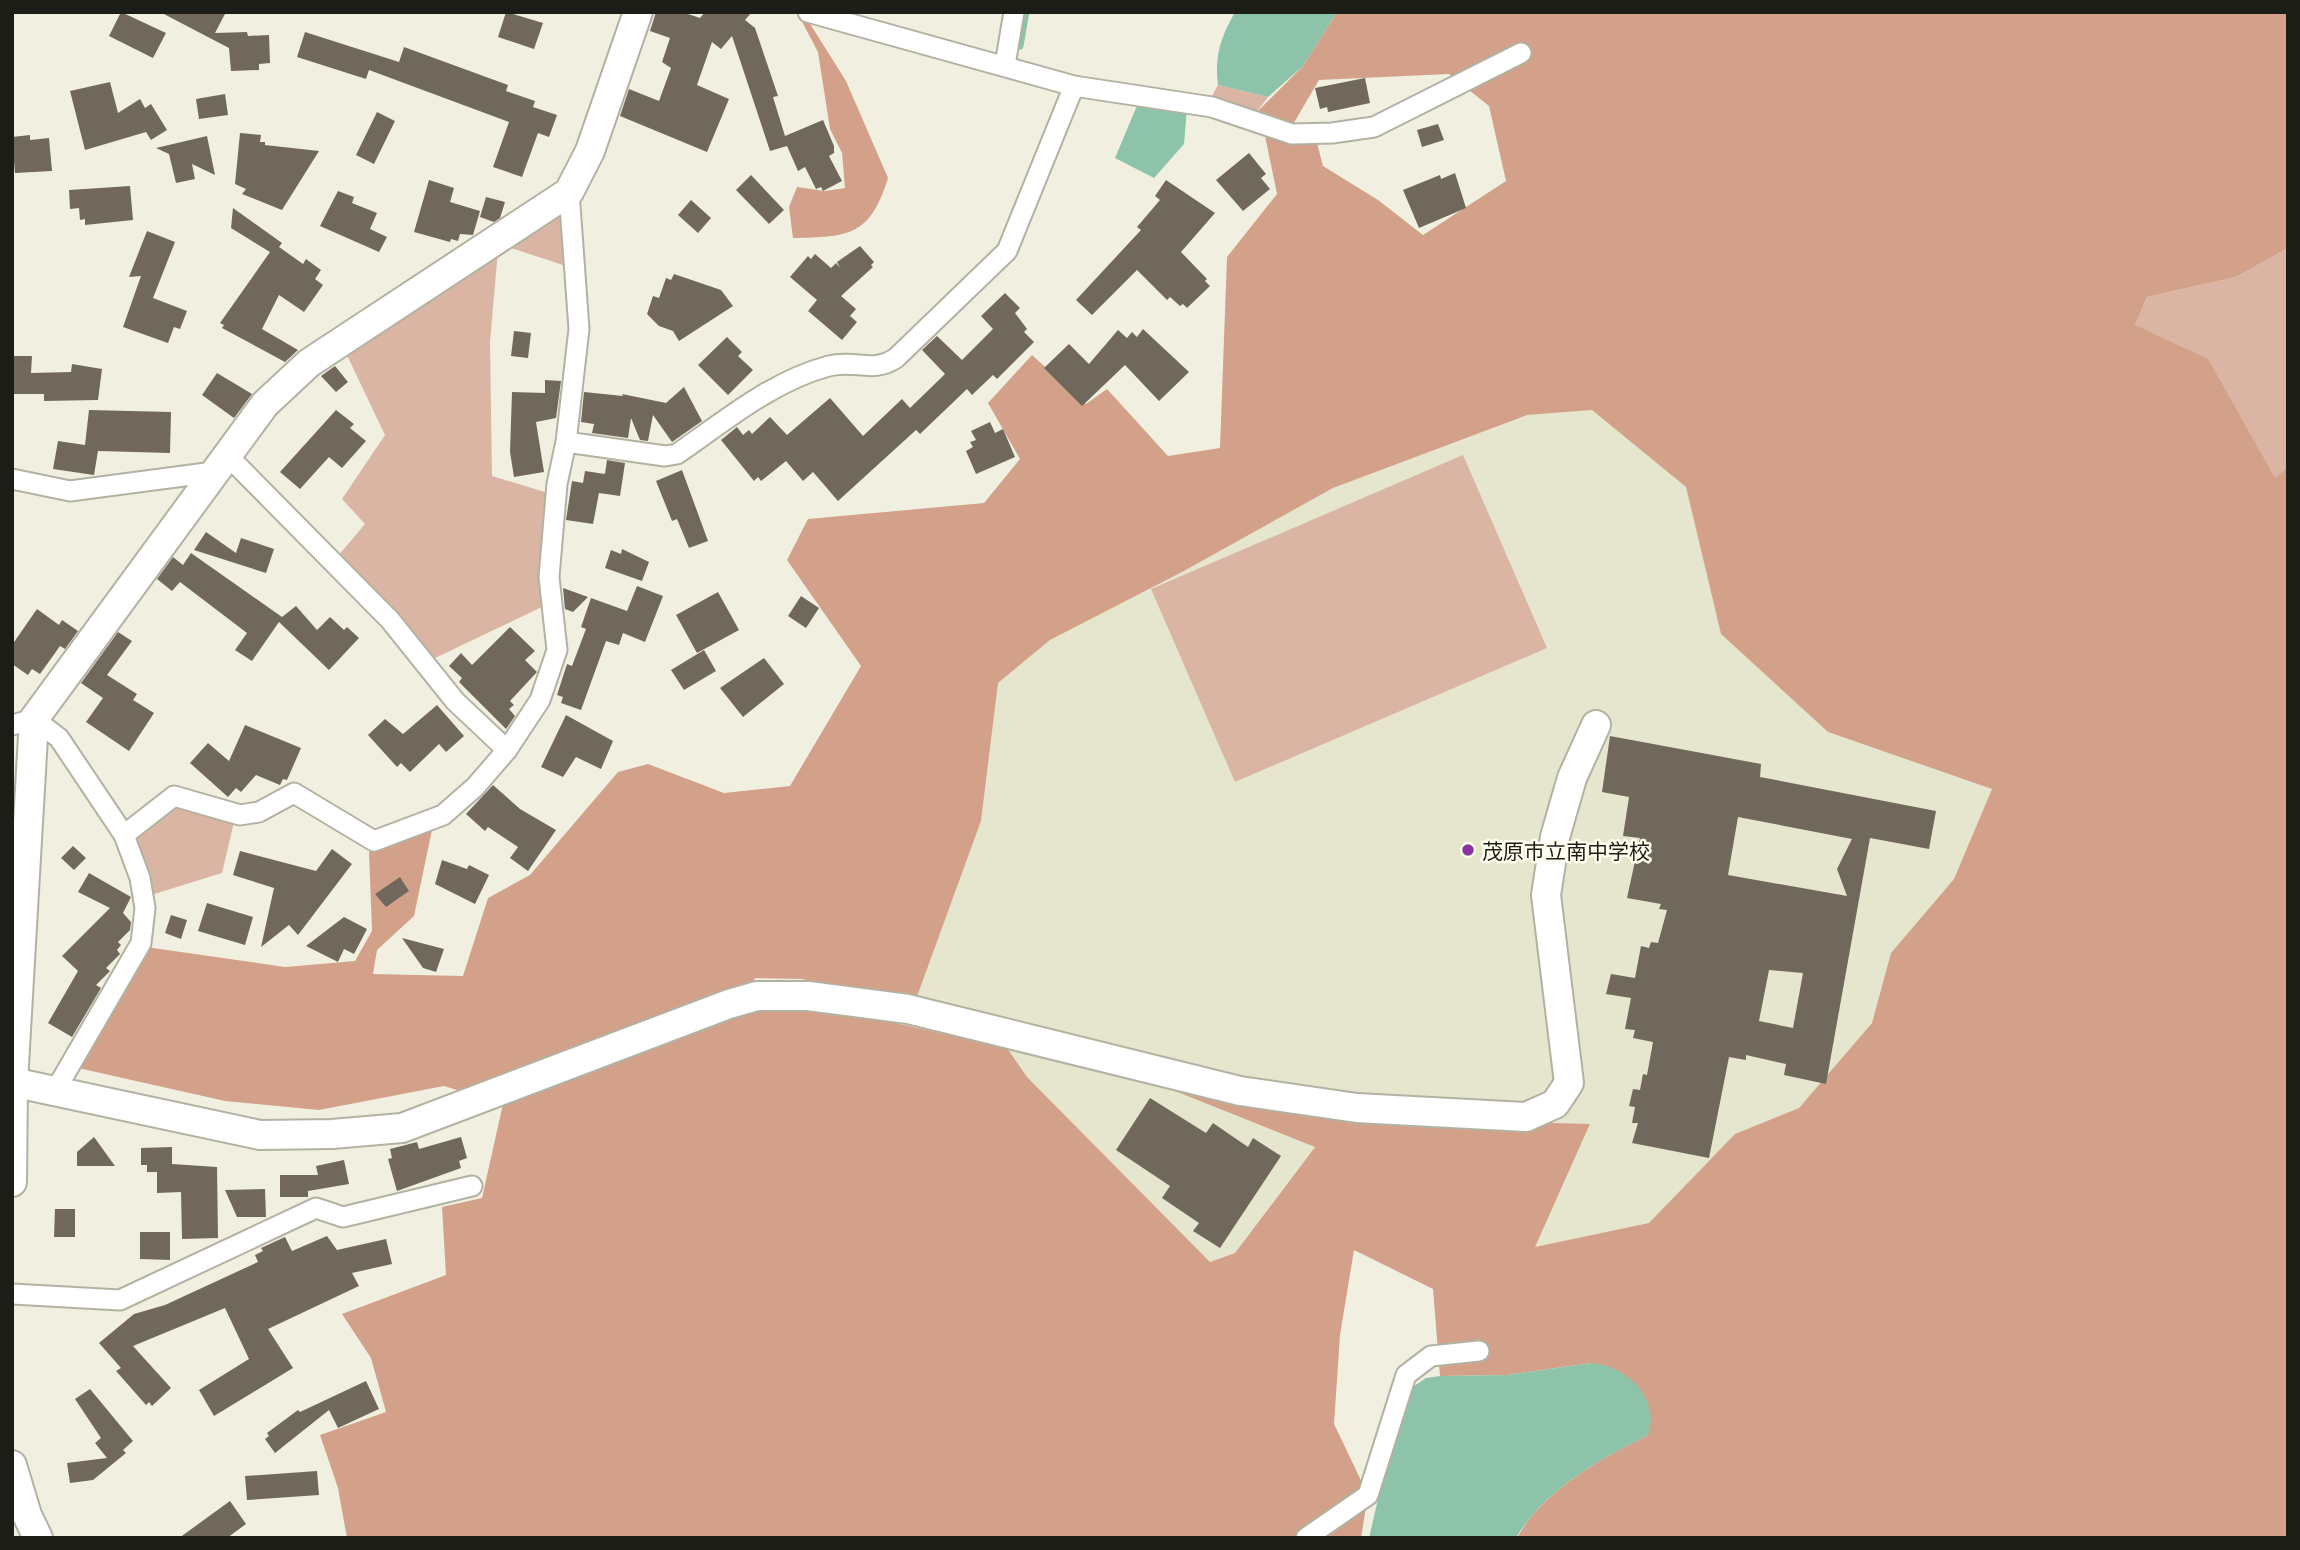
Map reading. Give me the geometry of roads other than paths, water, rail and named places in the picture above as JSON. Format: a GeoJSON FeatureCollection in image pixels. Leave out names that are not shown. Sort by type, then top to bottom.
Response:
{"type":"FeatureCollection","features":[{"type":"Feature","properties":{"kind":"street"},"geometry":{"type":"LineString","coordinates":[[12,1181],[23,722],[265,404],[309,363],[569,192],[590,151],[638,12]]}},
{"type":"Feature","properties":{"kind":"street"},"geometry":{"type":"LineString","coordinates":[[808,12],[1074,86],[1212,107],[1292,134],[1332,133],[1374,127],[1521,53]]}},
{"type":"Feature","properties":{"kind":"street"},"geometry":{"type":"LineString","coordinates":[[1005,65],[1014,12]]}},
{"type":"Feature","properties":{"kind":"street"},"geometry":{"type":"LineString","coordinates":[[566,442],[665,456],[677,454],[779,384],[830,366],[883,367],[896,358],[1007,251],[1074,86]]}},
{"type":"Feature","properties":{"kind":"street"},"geometry":{"type":"LineString","coordinates":[[124,835],[174,796],[240,814],[259,812],[294,793],[374,841],[443,815],[475,787],[507,750],[540,700],[557,650],[550,577],[557,484],[566,442],[579,328],[569,192]]}},
{"type":"Feature","properties":{"kind":"street"},"geometry":{"type":"LineString","coordinates":[[12,479],[70,491],[221,463]]}},
{"type":"Feature","properties":{"kind":"street"},"geometry":{"type":"LineString","coordinates":[[221,463],[390,620],[455,701],[507,750]]}},
{"type":"Feature","properties":{"kind":"street"},"geometry":{"type":"LineString","coordinates":[[23,722],[60,738],[124,835],[140,878],[145,908],[141,943],[55,1091]]}},
{"type":"Feature","properties":{"kind":"street"},"geometry":{"type":"LineString","coordinates":[[13,1082],[260,1135],[332,1134],[402,1128],[729,1004],[757,996],[808,996],[908,1009],[1240,1091],[1357,1108],[1525,1117],[1555,1104],[1569,1083],[1546,895],[1555,837],[1572,778],[1596,725]]}},
{"type":"Feature","properties":{"kind":"street"},"geometry":{"type":"LineString","coordinates":[[12,1294],[120,1300],[316,1208],[343,1217],[472,1186]]}},
{"type":"Feature","properties":{"kind":"street"},"geometry":{"type":"LineString","coordinates":[[1306,1538],[1368,1495],[1406,1375],[1431,1356],[1479,1351]]}},
{"type":"Feature","properties":{"kind":"street"},"geometry":{"type":"LineString","coordinates":[[12,1465],[27,1515],[38,1538]]}},
{"type":"Feature","properties":{"kind":"waterway"},"geometry":{"type":"LineString","coordinates":[[1020,46],[1026,12]]}},
{"type":"Feature","properties":{"kind":"place","name":"茂原市立南中学校"},"geometry":{"type":"Point","coordinates":[1468,850]}}]}
